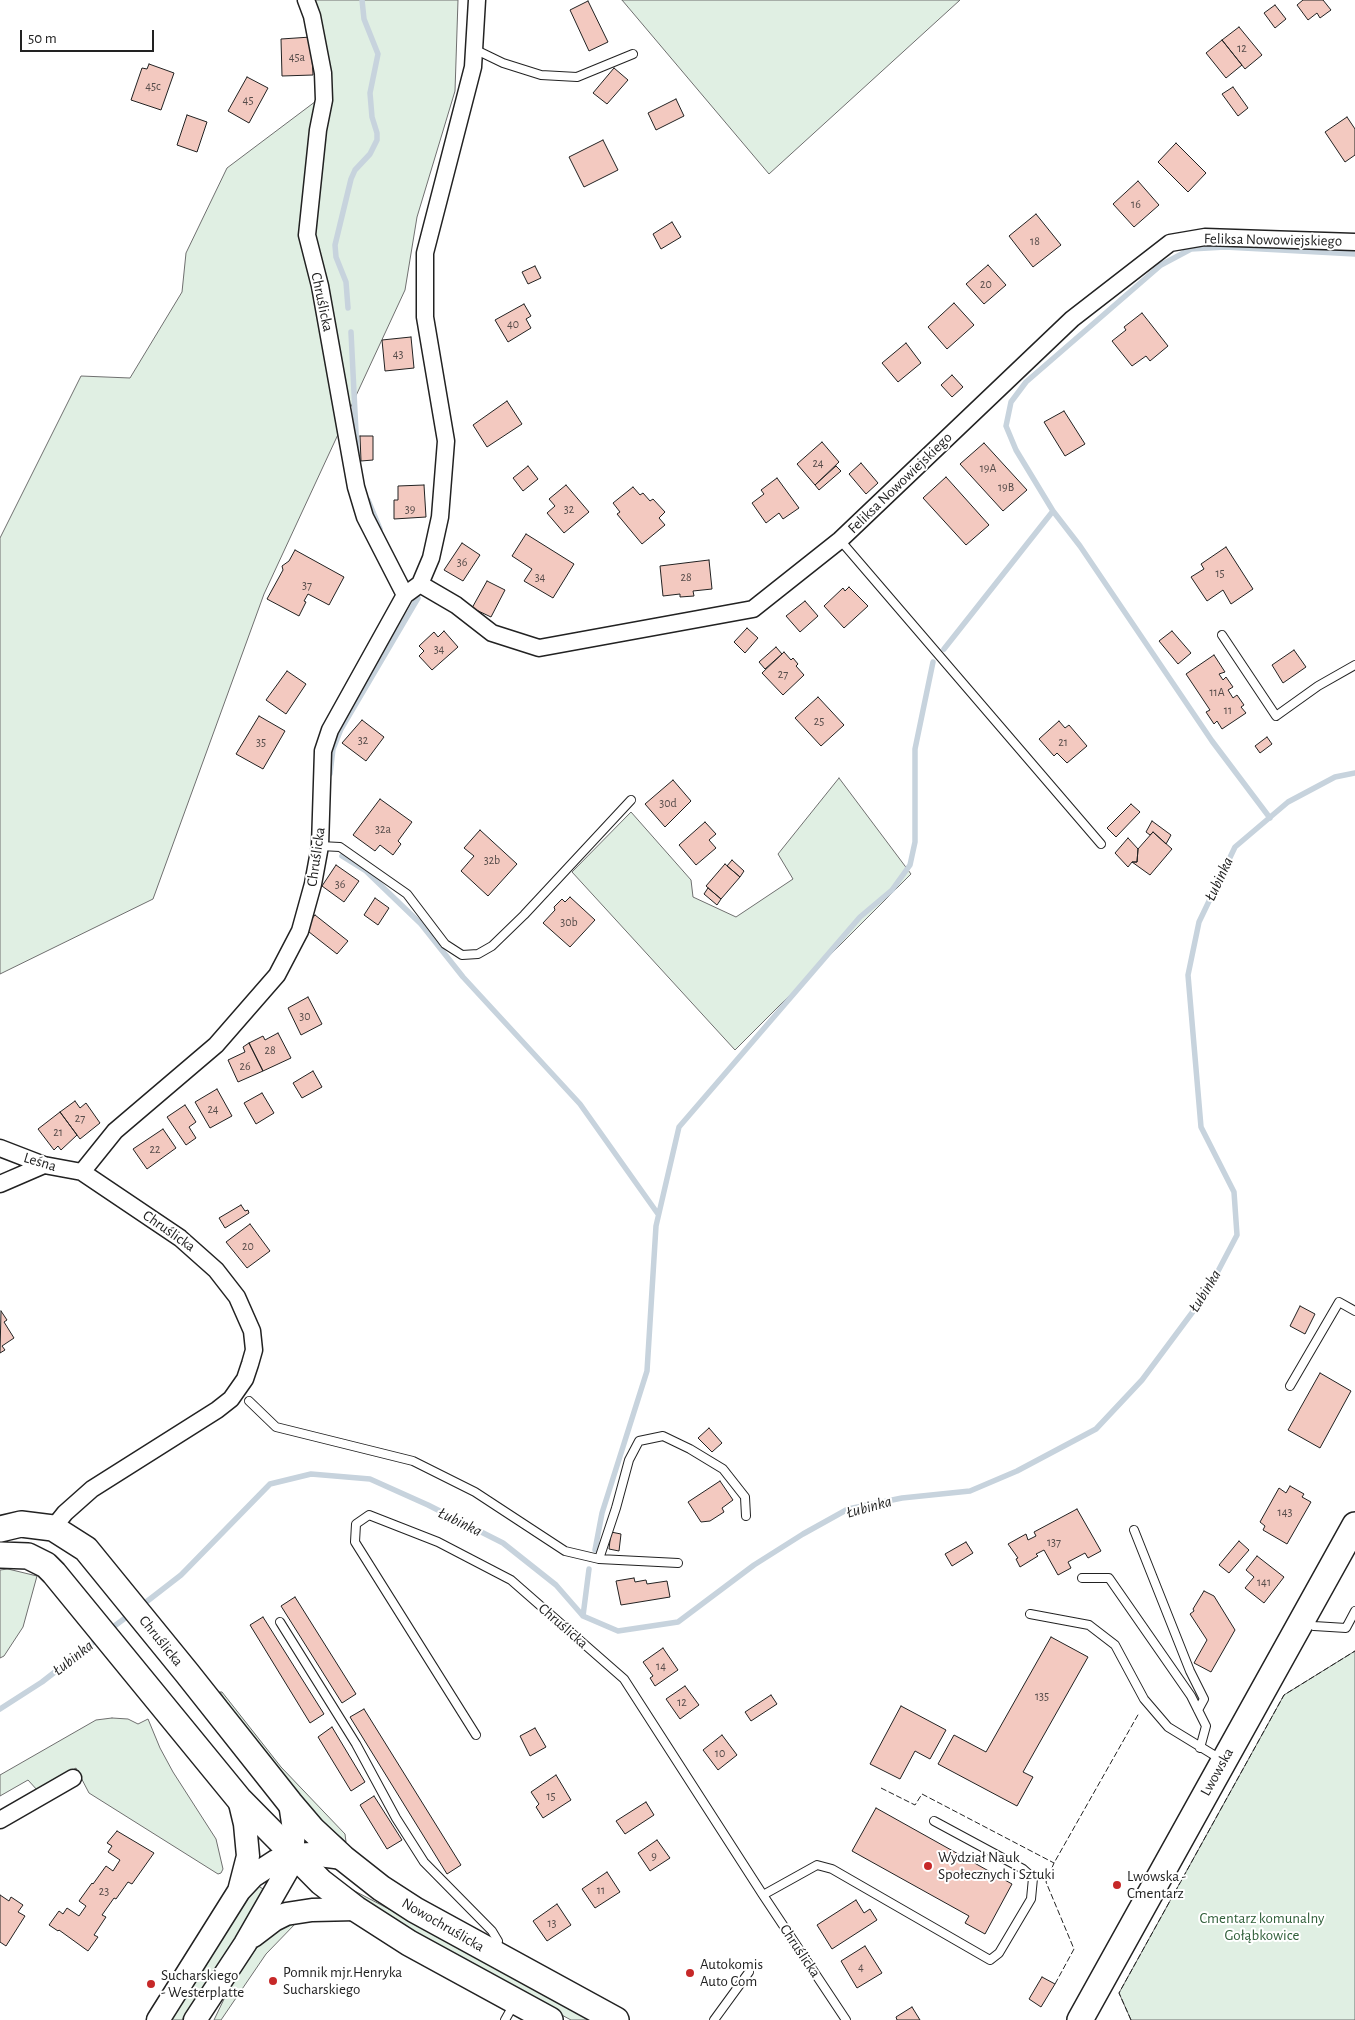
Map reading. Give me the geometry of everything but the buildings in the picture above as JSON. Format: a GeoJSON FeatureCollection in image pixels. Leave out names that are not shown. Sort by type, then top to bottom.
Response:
{"type":"FeatureCollection","features":[{"type":"Feature","properties":{"kind":"main road"},"geometry":{"type":"LineString","coordinates":[[0,1529],[21,1524],[53,1528]]}},
{"type":"Feature","properties":{"kind":"main road","name":"Lwowska"},"geometry":{"type":"LineString","coordinates":[[1083,2019],[1223,1760],[1355,1525]]}},
{"type":"Feature","properties":{"kind":"main road"},"geometry":{"type":"LineString","coordinates":[[28,1556],[53,1528]]}},
{"type":"Feature","properties":{"kind":"main road","name":"Chruślicka"},"geometry":{"type":"LineString","coordinates":[[53,1528],[86,1549],[290,1804]]}},
{"type":"Feature","properties":{"kind":"main road"},"geometry":{"type":"LineString","coordinates":[[0,1555],[28,1556],[46,1565],[54,1573],[239,1799]]}},
{"type":"Feature","properties":{"kind":"main road","name":"Nowochruślicka"},"geometry":{"type":"LineString","coordinates":[[239,1799],[292,1855],[321,1882],[356,1909],[511,2011],[550,2020]]}},
{"type":"Feature","properties":{"kind":"main road","name":"Nowochruślicka"},"geometry":{"type":"LineString","coordinates":[[290,1804],[313,1830],[343,1858],[381,1888],[408,1906],[616,2020]]}},
{"type":"Feature","properties":{"kind":"street","name":"Chruślicka"},"geometry":{"type":"LineString","coordinates":[[306,0],[312,16],[323,73],[324,100],[318,130],[308,235],[322,294],[356,487],[365,517],[405,595]]}},
{"type":"Feature","properties":{"kind":"street"},"geometry":{"type":"LineString","coordinates":[[420,584],[431,558],[440,517],[446,441],[425,317],[425,253],[473,67],[477,0]]}},
{"type":"Feature","properties":{"kind":"street","name":"Feliksa Nowowiejskiego"},"geometry":{"type":"LineString","coordinates":[[420,584],[456,605],[492,633],[539,648],[753,609],[840,540],[1072,320],[1170,244],[1205,237],[1355,242]]}},
{"type":"Feature","properties":{"kind":"street","name":"Chruślicka"},"geometry":{"type":"LineString","coordinates":[[53,1528],[65,1513],[92,1488],[217,1410],[231,1399],[245,1379],[254,1350],[252,1331],[237,1297],[216,1270],[199,1252],[180,1238],[82,1172],[115,1130],[216,1045],[277,975],[300,931],[313,884],[320,846],[323,751],[330,730],[405,595],[420,584]]}},
{"type":"Feature","properties":{"kind":"street","name":"Leśna"},"geometry":{"type":"LineString","coordinates":[[0,1148],[44,1166],[82,1172]]}},
{"type":"Feature","properties":{"kind":"street"},"geometry":{"type":"LineString","coordinates":[[0,1184],[44,1166]]}},
{"type":"Feature","properties":{"kind":"street"},"geometry":{"type":"LineString","coordinates":[[0,1820],[73,1778]]}},
{"type":"Feature","properties":{"kind":"street"},"geometry":{"type":"LineString","coordinates":[[239,1799],[245,1824],[248,1856],[240,1891]]}},
{"type":"Feature","properties":{"kind":"street"},"geometry":{"type":"LineString","coordinates":[[195,2020],[245,1944],[288,1869],[292,1855],[294,1830],[290,1804]]}},
{"type":"Feature","properties":{"kind":"street"},"geometry":{"type":"LineString","coordinates":[[158,2020],[240,1891],[252,1876],[276,1860],[292,1855],[311,1854],[343,1858]]}},
{"type":"Feature","properties":{"kind":"street"},"geometry":{"type":"LineString","coordinates":[[245,1944],[269,1924],[286,1914],[312,1910],[356,1909]]}},
{"type":"Feature","properties":{"kind":"lane"},"geometry":{"type":"LineString","coordinates":[[474,49],[502,63],[541,75],[577,77],[632,54]]}},
{"type":"Feature","properties":{"kind":"lane"},"geometry":{"type":"LineString","coordinates":[[840,540],[1101,844]]}},
{"type":"Feature","properties":{"kind":"lane"},"geometry":{"type":"LineString","coordinates":[[1222,635],[1276,716],[1318,686],[1355,665]]}},
{"type":"Feature","properties":{"kind":"lane"},"geometry":{"type":"LineString","coordinates":[[320,846],[340,847],[407,894],[445,944],[462,955],[478,954],[492,946],[524,915],[630,800]]}},
{"type":"Feature","properties":{"kind":"lane"},"geometry":{"type":"LineString","coordinates":[[1290,1386],[1339,1302],[1355,1310]]}},
{"type":"Feature","properties":{"kind":"lane"},"geometry":{"type":"LineString","coordinates":[[249,1401],[276,1427],[413,1462],[476,1492],[565,1551],[599,1559],[678,1564]]}},
{"type":"Feature","properties":{"kind":"lane"},"geometry":{"type":"LineString","coordinates":[[599,1559],[629,1460],[639,1441],[663,1436],[690,1449],[723,1470],[745,1496],[746,1516]]}},
{"type":"Feature","properties":{"kind":"lane","name":"Chruślicka"},"geometry":{"type":"LineString","coordinates":[[476,1735],[355,1542],[356,1524],[368,1515],[438,1542],[511,1580],[624,1679],[846,2020]]}},
{"type":"Feature","properties":{"kind":"lane"},"geometry":{"type":"LineString","coordinates":[[1134,1530],[1190,1671],[1204,1699],[1198,1710]]}},
{"type":"Feature","properties":{"kind":"lane"},"geometry":{"type":"LineString","coordinates":[[1082,1578],[1109,1578],[1192,1696],[1206,1726],[1200,1748]]}},
{"type":"Feature","properties":{"kind":"lane"},"geometry":{"type":"LineString","coordinates":[[1302,1619],[1314,1626],[1346,1628],[1355,1611]]}},
{"type":"Feature","properties":{"kind":"lane"},"geometry":{"type":"LineString","coordinates":[[1030,1614],[1089,1625],[1115,1645],[1144,1698],[1168,1727],[1200,1748],[1223,1760]]}},
{"type":"Feature","properties":{"kind":"lane"},"geometry":{"type":"LineString","coordinates":[[280,1622],[356,1744],[396,1818],[424,1862],[466,1904],[498,1941],[495,1954]]}},
{"type":"Feature","properties":{"kind":"lane"},"geometry":{"type":"LineString","coordinates":[[763,1895],[817,1865],[832,1869],[990,1960],[999,1953],[1031,1899],[1033,1878],[1024,1870],[934,1822]]}},
{"type":"Feature","properties":{"kind":"lane"},"geometry":{"type":"LineString","coordinates":[[714,2020],[749,1972]]}},
{"type":"Feature","properties":{"kind":"green space"},"geometry":{"type":"Polygon","coordinates":[[[314,0],[458,0],[455,91],[417,217],[405,290],[264,594],[153,899],[0,974],[0,538],[81,376],[130,378],[182,292],[186,253],[227,168],[332,89],[314,0]]]}},
{"type":"Feature","properties":{"kind":"green space"},"geometry":{"type":"Polygon","coordinates":[[[622,0],[960,0],[769,174],[622,0]]]}},
{"type":"Feature","properties":{"kind":"green space"},"geometry":{"type":"Polygon","coordinates":[[[839,778],[911,874],[735,1050],[572,872],[631,812],[691,880],[693,897],[736,917],[793,879],[778,854],[839,778]]]}},
{"type":"Feature","properties":{"kind":"green space"},"geometry":{"type":"Polygon","coordinates":[[[8,1569],[37,1576],[23,1627],[4,1656],[0,1658],[0,1570],[8,1569]]]}},
{"type":"Feature","properties":{"kind":"green space","name":"Cmentarz komunalny Gołąbkowice"},"geometry":{"type":"Polygon","coordinates":[[[1355,1651],[1355,2020],[1131,2020],[1119,1993],[1284,1695],[1355,1651]]]}},
{"type":"Feature","properties":{"kind":"green space"},"geometry":{"type":"Polygon","coordinates":[[[220,1692],[222,1692],[281,1767],[345,1834],[346,1842],[312,1812],[237,1717],[220,1692]]]}},
{"type":"Feature","properties":{"kind":"green space"},"geometry":{"type":"Polygon","coordinates":[[[128,1719],[138,1724],[148,1719],[160,1748],[173,1772],[216,1839],[223,1869],[221,1873],[218,1874],[89,1793],[76,1768],[38,1791],[28,1780],[0,1796],[0,1775],[96,1720],[128,1719]]]}},
{"type":"Feature","properties":{"kind":"green space"},"geometry":{"type":"Polygon","coordinates":[[[332,1879],[599,2020],[571,2020],[405,1930],[332,1879]]]}},
{"type":"Feature","properties":{"kind":"green space"},"geometry":{"type":"Polygon","coordinates":[[[257,1885],[266,1891],[182,2020],[169,2020],[257,1885]]]}},
{"type":"Feature","properties":{"kind":"green space"},"geometry":{"type":"Polygon","coordinates":[[[297,1922],[266,1954],[221,2020],[214,2020],[246,1961],[273,1928],[297,1922]]]}},
{"type":"Feature","properties":{"kind":"waterway"},"geometry":{"type":"LineString","coordinates":[[348,308],[346,282],[336,257],[335,245],[351,179],[355,170],[370,154],[377,140],[372,117],[370,93],[378,54],[364,19],[362,0]]}},
{"type":"Feature","properties":{"kind":"waterway"},"geometry":{"type":"LineString","coordinates":[[1270,818],[1212,741],[1080,546],[1053,511],[1016,450],[1006,426],[1011,402],[1026,382],[1161,265],[1191,249],[1225,247],[1355,254]]}},
{"type":"Feature","properties":{"kind":"waterway"},"geometry":{"type":"LineString","coordinates":[[351,332],[357,453]]}},
{"type":"Feature","properties":{"kind":"waterway"},"geometry":{"type":"LineString","coordinates":[[368,500],[380,529]]}},
{"type":"Feature","properties":{"kind":"waterway"},"geometry":{"type":"LineString","coordinates":[[944,649],[1053,511]]}},
{"type":"Feature","properties":{"kind":"waterway"},"geometry":{"type":"LineString","coordinates":[[330,774],[333,749],[341,729],[418,598]]}},
{"type":"Feature","properties":{"kind":"waterway"},"geometry":{"type":"LineString","coordinates":[[595,1550],[602,1513],[647,1371],[656,1226],[679,1127],[860,917],[892,890],[910,865],[915,842],[915,749],[933,662]]}},
{"type":"Feature","properties":{"kind":"waterway","name":"Łubinka"},"geometry":{"type":"LineString","coordinates":[[141,1606],[181,1575],[270,1484],[311,1474],[370,1479],[428,1505],[503,1543],[556,1585],[583,1616],[618,1631],[678,1622],[754,1565],[803,1534],[848,1509],[902,1498],[970,1491],[1017,1471],[1096,1429],[1142,1380],[1206,1294],[1237,1235],[1234,1192],[1201,1127],[1188,975],[1199,922],[1235,847],[1288,802],[1335,777],[1355,773]]}},
{"type":"Feature","properties":{"kind":"waterway"},"geometry":{"type":"LineString","coordinates":[[342,856],[366,871],[421,924],[463,977],[580,1104],[658,1214]]}},
{"type":"Feature","properties":{"kind":"waterway"},"geometry":{"type":"LineString","coordinates":[[583,1616],[589,1569]]}},
{"type":"Feature","properties":{"kind":"waterway","name":"Łubinka"},"geometry":{"type":"LineString","coordinates":[[109,1630],[132,1613]]}},
{"type":"Feature","properties":{"kind":"waterway","name":"Łubinka"},"geometry":{"type":"LineString","coordinates":[[0,1709],[42,1682],[100,1637]]}},
{"type":"Feature","properties":{"kind":"fence"},"geometry":{"type":"LineString","coordinates":[[1131,2020],[1119,1993],[1284,1695],[1355,1651]]}},
{"type":"Feature","properties":{"kind":"fence"},"geometry":{"type":"LineString","coordinates":[[1055,1984],[1074,1949],[1046,1882],[1054,1863],[1139,1713]]}},
{"type":"Feature","properties":{"kind":"fence"},"geometry":{"type":"LineString","coordinates":[[881,1788],[915,1805],[922,1794],[1054,1863]]}},
{"type":"Feature","properties":{"kind":"place","name":"Wydział Nauk Społecznych i Sztuki"},"geometry":{"type":"Point","coordinates":[928,1866]}},
{"type":"Feature","properties":{"kind":"place","name":"Lwowska - Cmentarz"},"geometry":{"type":"Point","coordinates":[1117,1885]}},
{"type":"Feature","properties":{"kind":"place","name":"Autokomis Auto Com"},"geometry":{"type":"Point","coordinates":[690,1973]}},
{"type":"Feature","properties":{"kind":"place","name":"Pomnik mjr.Henryka Sucharskiego"},"geometry":{"type":"Point","coordinates":[273,1981]}},
{"type":"Feature","properties":{"kind":"place","name":"Sucharskiego - Westerplatte"},"geometry":{"type":"Point","coordinates":[151,1984]}}]}
